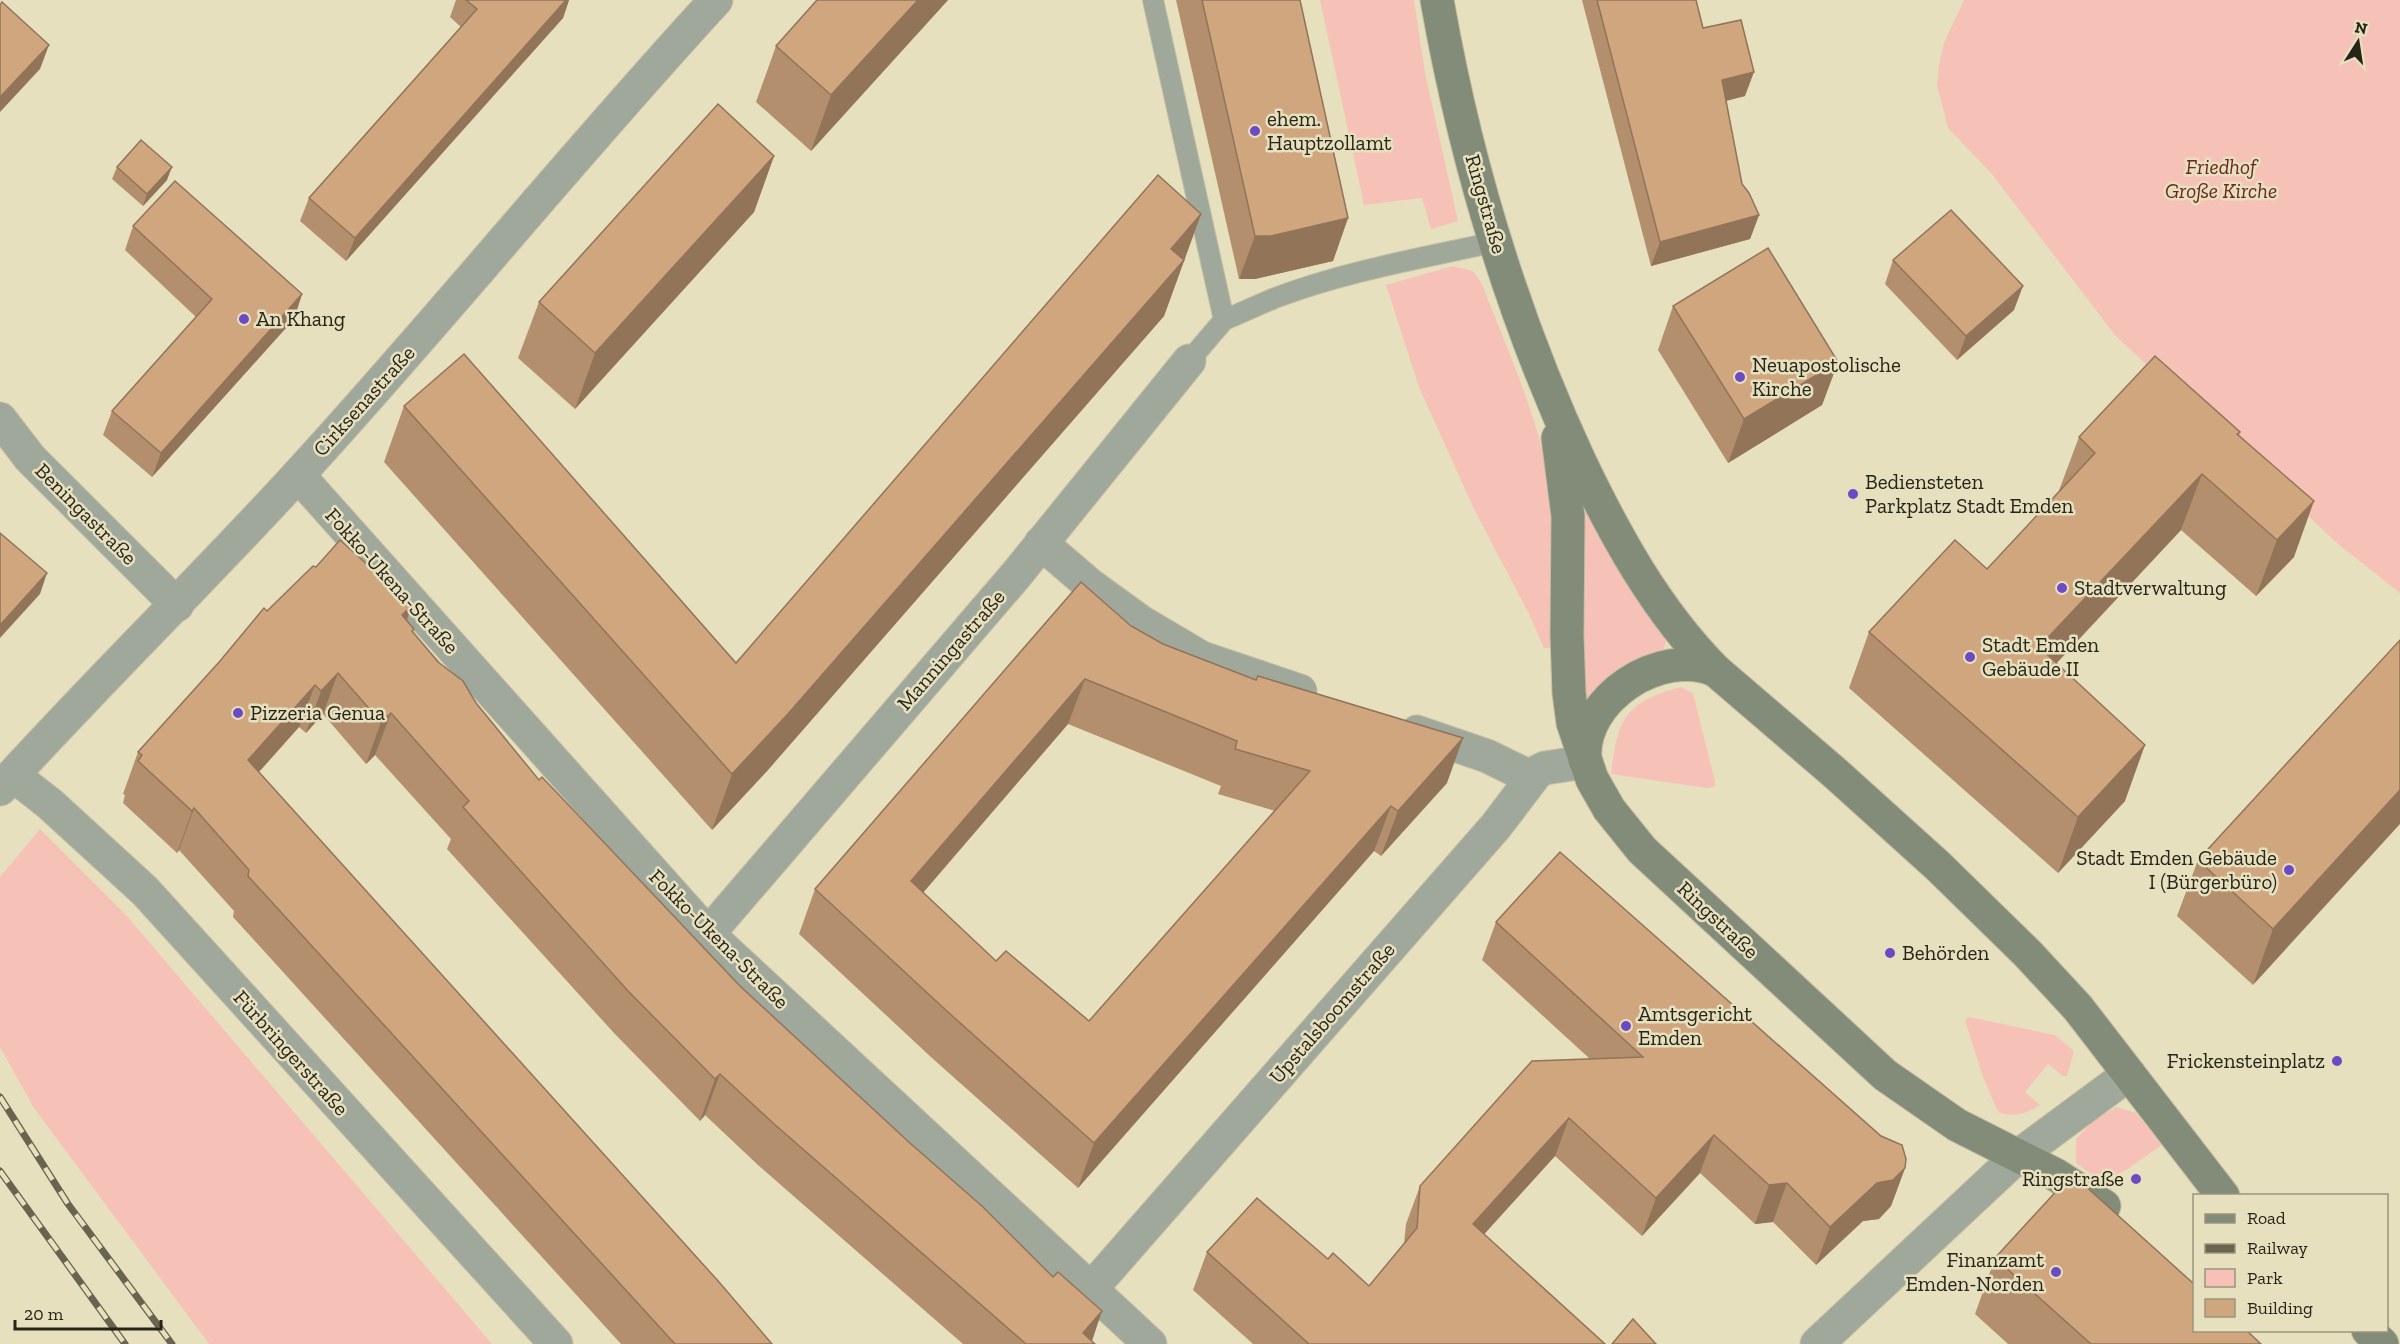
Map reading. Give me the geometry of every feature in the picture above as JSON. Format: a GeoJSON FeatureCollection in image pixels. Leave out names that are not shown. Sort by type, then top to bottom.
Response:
{"type":"FeatureCollection","features":[{"type":"Feature","properties":{"kind":"street","name":"Cirksenastraße"},"geometry":{"type":"LineString","coordinates":[[7,782],[298,475],[456,297],[650,71],[716,0]]}},
{"type":"Feature","properties":{"kind":"street","name":"Ringstraße"},"geometry":{"type":"LineString","coordinates":[[1437,0],[1452,81],[1495,242],[1553,403],[1623,546],[1669,617],[1715,670],[1835,773],[1938,866],[2028,954],[2079,1008],[2221,1194]]}},
{"type":"Feature","properties":{"kind":"street","name":"Manningastraße"},"geometry":{"type":"LineString","coordinates":[[708,934],[1041,543],[1189,361]]}},
{"type":"Feature","properties":{"kind":"street","name":"Ringstraße"},"geometry":{"type":"LineString","coordinates":[[1553,403],[1568,516],[1569,693],[1573,723],[1585,762],[1609,809],[1642,850],[1885,1075],[1956,1125],[2079,1189],[2098,1201],[2125,1224]]}},
{"type":"Feature","properties":{"kind":"street","name":"Beningastraße"},"geometry":{"type":"LineString","coordinates":[[0,419],[30,458],[177,605]]}},
{"type":"Feature","properties":{"kind":"street","name":"Fokko-Ukena-Straße"},"geometry":{"type":"LineString","coordinates":[[298,475],[708,934],[1150,1344]]}},
{"type":"Feature","properties":{"kind":"street"},"geometry":{"type":"LineString","coordinates":[[1041,543],[1090,585],[1141,622],[1203,658],[1333,703]]}},
{"type":"Feature","properties":{"kind":"street","name":"Ringstraße"},"geometry":{"type":"LineString","coordinates":[[1585,762],[1585,741],[1592,722],[1623,687],[1639,677],[1670,665],[1695,663],[1715,670]]}},
{"type":"Feature","properties":{"kind":"street"},"geometry":{"type":"LineString","coordinates":[[1385,721],[1487,756],[1532,778]]}},
{"type":"Feature","properties":{"kind":"street","name":"Upstalsboomstraße"},"geometry":{"type":"LineString","coordinates":[[1091,1289],[1496,826],[1532,778],[1545,768],[1585,762]]}},
{"type":"Feature","properties":{"kind":"street","name":"Fürbringerstraße"},"geometry":{"type":"LineString","coordinates":[[7,782],[50,804],[145,891],[556,1344]]}},
{"type":"Feature","properties":{"kind":"street"},"geometry":{"type":"LineString","coordinates":[[1817,1344],[2018,1156],[2129,1074]]}},
{"type":"Feature","properties":{"kind":"street"},"geometry":{"type":"LineString","coordinates":[[2370,1332],[2382,1344]]}},
{"type":"Feature","properties":{"kind":"lane"},"geometry":{"type":"LineString","coordinates":[[1153,0],[1224,320]]}},
{"type":"Feature","properties":{"kind":"lane"},"geometry":{"type":"LineString","coordinates":[[1189,361],[1224,320],[1277,297],[1354,274],[1495,242]]}},
{"type":"Feature","properties":{"kind":"green space"},"geometry":{"type":"Polygon","coordinates":[[[1320,0],[1414,0],[1425,73],[1458,221],[1431,229],[1422,198],[1364,205],[1320,0]]]}},
{"type":"Feature","properties":{"kind":"green space","name":"Friedhof Große Kirche"},"geometry":{"type":"Polygon","coordinates":[[[1964,0],[2400,0],[2400,593],[2338,544],[2115,335],[1991,173],[1948,128],[1937,85],[1939,65],[1944,43],[1964,0]]]}},
{"type":"Feature","properties":{"kind":"green space"},"geometry":{"type":"Polygon","coordinates":[[[1453,266],[1473,271],[1482,284],[1526,398],[1544,458],[1553,515],[1550,648],[1544,648],[1530,616],[1474,509],[1419,387],[1386,285],[1453,266]]]}},
{"type":"Feature","properties":{"kind":"green space"},"geometry":{"type":"Polygon","coordinates":[[[1582,505],[1588,508],[1662,629],[1666,640],[1663,651],[1594,702],[1585,702],[1579,659],[1582,505]]]}},
{"type":"Feature","properties":{"kind":"green space"},"geometry":{"type":"Polygon","coordinates":[[[1681,687],[1693,693],[1715,781],[1714,787],[1707,788],[1611,774],[1617,739],[1627,716],[1647,699],[1681,687]]]}},
{"type":"Feature","properties":{"kind":"green space"},"geometry":{"type":"Polygon","coordinates":[[[40,829],[126,915],[492,1344],[209,1344],[34,1108],[0,1047],[0,877],[40,829]]]}},
{"type":"Feature","properties":{"kind":"green space"},"geometry":{"type":"Polygon","coordinates":[[[1969,1017],[2055,1035],[2074,1051],[2067,1076],[2063,1076],[2048,1064],[2025,1092],[2040,1105],[2020,1114],[2009,1115],[1998,1112],[1983,1077],[1965,1020],[1969,1017]]]}},
{"type":"Feature","properties":{"kind":"green space"},"geometry":{"type":"Polygon","coordinates":[[[2116,1107],[2136,1113],[2162,1145],[2123,1172],[2102,1182],[2076,1163],[2076,1139],[2093,1121],[2116,1107]]]}},
{"type":"Feature","properties":{"kind":"building"},"geometry":{"type":"Polygon","coordinates":[[[466,0],[566,0],[355,238],[309,198],[477,9],[466,0]]]}},
{"type":"Feature","properties":{"kind":"building"},"geometry":{"type":"Polygon","coordinates":[[[817,0],[918,0],[831,95],[776,46],[817,0]]]}},
{"type":"Feature","properties":{"kind":"building","name":"ehem. Hauptzollamt"},"geometry":{"type":"Polygon","coordinates":[[[1202,0],[1300,0],[1348,218],[1271,236],[1255,236],[1202,0]]]}},
{"type":"Feature","properties":{"kind":"building"},"geometry":{"type":"Polygon","coordinates":[[[1597,0],[1696,0],[1703,28],[1741,20],[1754,72],[1722,80],[1742,184],[1749,193],[1759,215],[1660,242],[1597,0]]]}},
{"type":"Feature","properties":{"kind":"building"},"geometry":{"type":"Polygon","coordinates":[[[2,2],[49,45],[0,97],[0,5],[2,2]]]}},
{"type":"Feature","properties":{"kind":"building"},"geometry":{"type":"Polygon","coordinates":[[[718,104],[774,156],[595,353],[539,302],[718,104]]]}},
{"type":"Feature","properties":{"kind":"building"},"geometry":{"type":"Polygon","coordinates":[[[141,140],[172,167],[147,194],[117,167],[141,140]]]}},
{"type":"Feature","properties":{"kind":"building"},"geometry":{"type":"Polygon","coordinates":[[[1158,175],[1201,214],[1171,249],[1184,260],[787,715],[732,774],[404,406],[464,354],[736,663],[1158,175]]]}},
{"type":"Feature","properties":{"kind":"building"},"geometry":{"type":"Polygon","coordinates":[[[175,181],[302,294],[161,453],[112,411],[212,299],[133,226],[175,181]]]}},
{"type":"Feature","properties":{"kind":"building"},"geometry":{"type":"Polygon","coordinates":[[[1951,210],[2023,286],[1966,336],[1893,260],[1951,210]]]}},
{"type":"Feature","properties":{"kind":"building"},"geometry":{"type":"Polygon","coordinates":[[[1768,248],[1838,362],[1744,419],[1673,306],[1768,248]]]}},
{"type":"Feature","properties":{"kind":"building"},"geometry":{"type":"Polygon","coordinates":[[[2155,356],[2240,432],[2237,434],[2314,501],[2277,540],[2202,474],[2039,647],[2145,745],[2078,817],[1869,632],[1955,540],[1987,569],[2095,453],[2079,437],[2155,356]]]}},
{"type":"Feature","properties":{"kind":"building"},"geometry":{"type":"Polygon","coordinates":[[[0,533],[47,573],[0,625],[0,533]]]}},
{"type":"Feature","properties":{"kind":"building"},"geometry":{"type":"Polygon","coordinates":[[[340,540],[412,605],[402,615],[414,629],[412,631],[438,662],[463,681],[476,703],[539,780],[542,777],[740,986],[911,1144],[983,1207],[1053,1277],[1058,1272],[1102,1311],[1083,1333],[1095,1344],[1026,1344],[720,1074],[715,1079],[629,992],[463,807],[469,801],[391,713],[381,722],[338,673],[321,691],[315,685],[248,760],[719,1282],[772,1344],[675,1344],[248,876],[249,870],[194,808],[192,811],[138,761],[142,755],[138,752],[264,608],[267,611],[313,566],[316,567],[340,540]]]}},
{"type":"Feature","properties":{"kind":"building"},"geometry":{"type":"Polygon","coordinates":[[[1081,582],[1131,626],[1163,644],[1256,680],[1258,676],[1463,738],[1398,811],[1391,806],[1094,1143],[815,889],[1081,582]],[[1085,679],[911,881],[996,961],[1006,951],[1089,1021],[1310,771],[1235,749],[1237,741],[1085,679]]]}},
{"type":"Feature","properties":{"kind":"building","name":"Stadt Emden Gebäude I (Bürgerbüro)"},"geometry":{"type":"Polygon","coordinates":[[[2400,640],[2400,790],[2273,929],[2198,860],[2400,640]]]}},
{"type":"Feature","properties":{"kind":"building"},"geometry":{"type":"Polygon","coordinates":[[[1560,852],[1881,1136],[1902,1145],[1906,1159],[1905,1168],[1893,1180],[1877,1183],[1830,1227],[1787,1183],[1769,1185],[1714,1135],[1656,1198],[1569,1118],[1473,1224],[1605,1344],[1309,1344],[1207,1252],[1257,1198],[1328,1259],[1333,1253],[1369,1286],[1417,1228],[1420,1186],[1532,1061],[1643,1057],[1496,922],[1560,852]]]}},
{"type":"Feature","properties":{"kind":"building"},"geometry":{"type":"Polygon","coordinates":[[[2072,1174],[2193,1283],[2193,1332],[2248,1332],[2261,1344],[2091,1344],[1995,1258],[2072,1174]]]}},
{"type":"Feature","properties":{"kind":"building"},"geometry":{"type":"Polygon","coordinates":[[[1633,1319],[1656,1344],[1612,1344],[1633,1319]]]}},
{"type":"Feature","properties":{"kind":"railway"},"geometry":{"type":"LineString","coordinates":[[0,1097],[68,1204],[172,1344]]}},
{"type":"Feature","properties":{"kind":"railway"},"geometry":{"type":"LineString","coordinates":[[0,1171],[125,1344]]}},
{"type":"Feature","properties":{"kind":"place","name":"ehem. Hauptzollamt"},"geometry":{"type":"Point","coordinates":[1255,131]}},
{"type":"Feature","properties":{"kind":"place","name":"An Khang"},"geometry":{"type":"Point","coordinates":[244,319]}},
{"type":"Feature","properties":{"kind":"place","name":"Neuapostolische Kirche"},"geometry":{"type":"Point","coordinates":[1740,377]}},
{"type":"Feature","properties":{"kind":"place","name":"Bediensteten Parkplatz Stadt Emden"},"geometry":{"type":"Point","coordinates":[1853,494]}},
{"type":"Feature","properties":{"kind":"place","name":"Stadtverwaltung"},"geometry":{"type":"Point","coordinates":[2062,588]}},
{"type":"Feature","properties":{"kind":"place","name":"Stadt Emden Gebäude II"},"geometry":{"type":"Point","coordinates":[1970,657]}},
{"type":"Feature","properties":{"kind":"place","name":"Pizzeria Genua"},"geometry":{"type":"Point","coordinates":[238,713]}},
{"type":"Feature","properties":{"kind":"place","name":"Stadt Emden Gebäude I (Bürgerbüro)"},"geometry":{"type":"Point","coordinates":[2289,870]}},
{"type":"Feature","properties":{"kind":"place","name":"Behörden"},"geometry":{"type":"Point","coordinates":[1890,953]}},
{"type":"Feature","properties":{"kind":"place","name":"Amtsgericht Emden"},"geometry":{"type":"Point","coordinates":[1626,1026]}},
{"type":"Feature","properties":{"kind":"place","name":"Frickensteinplatz"},"geometry":{"type":"Point","coordinates":[2337,1061]}},
{"type":"Feature","properties":{"kind":"place","name":"Ringstraße"},"geometry":{"type":"Point","coordinates":[2136,1179]}},
{"type":"Feature","properties":{"kind":"place","name":"Finanzamt Emden-Norden"},"geometry":{"type":"Point","coordinates":[2056,1272]}}]}
